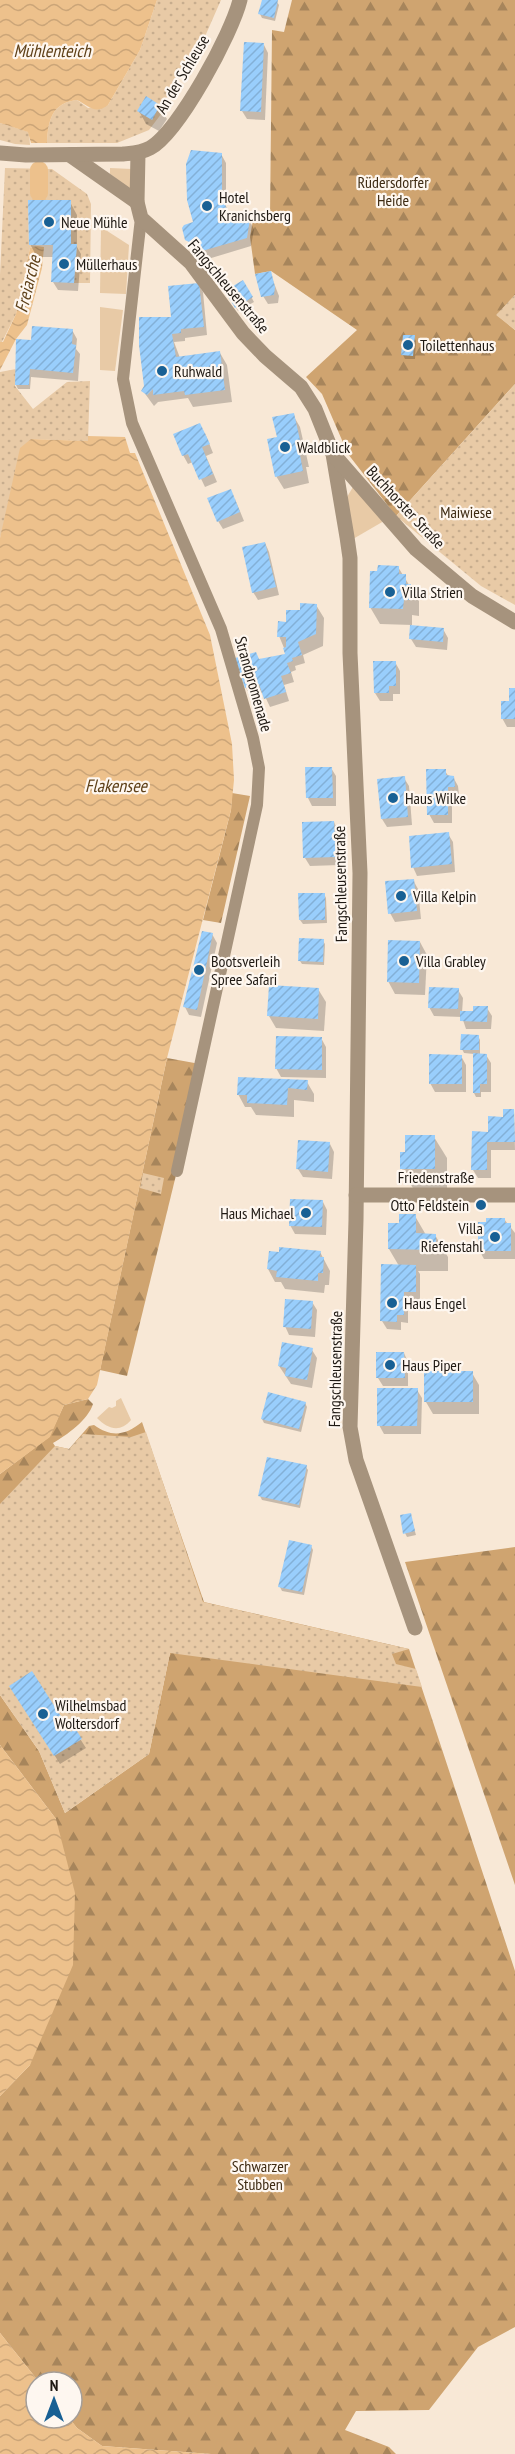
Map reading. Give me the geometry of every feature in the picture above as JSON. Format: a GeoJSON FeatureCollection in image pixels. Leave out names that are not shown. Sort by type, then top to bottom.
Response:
{"type":"FeatureCollection","features":[{"type":"Feature","properties":{"kind":"street","name":"An der Schleuse"},"geometry":{"type":"LineString","coordinates":[[138,153],[152,147],[174,125],[216,60],[240,0]]}},
{"type":"Feature","properties":{"kind":"street"},"geometry":{"type":"LineString","coordinates":[[0,153],[63,155],[138,153],[139,210]]}},
{"type":"Feature","properties":{"kind":"street"},"geometry":{"type":"LineString","coordinates":[[63,155],[139,210]]}},
{"type":"Feature","properties":{"kind":"street","name":"Fangschleusenstraße"},"geometry":{"type":"LineString","coordinates":[[139,210],[190,263],[243,333],[265,356],[301,387],[315,410],[333,454],[350,558],[350,653],[360,873],[356,1195],[350,1427],[356,1460],[415,1628]]}},
{"type":"Feature","properties":{"kind":"street","name":"Strandpromenade"},"geometry":{"type":"LineString","coordinates":[[139,210],[123,379],[132,423],[221,629],[253,738],[259,768],[257,805],[177,1171]]}},
{"type":"Feature","properties":{"kind":"street","name":"Buchhorster Straße"},"geometry":{"type":"LineString","coordinates":[[333,454],[416,549],[472,596],[515,622]]}},
{"type":"Feature","properties":{"kind":"street","name":"Friedenstraße"},"geometry":{"type":"LineString","coordinates":[[356,1195],[515,1195]]}},
{"type":"Feature","properties":{"kind":"green space"},"geometry":{"type":"Polygon","coordinates":[[[157,0],[221,0],[203,41],[166,98],[171,101],[149,130],[117,143],[47,143],[50,120],[62,105],[77,100],[88,108],[108,105],[140,50],[157,0]]]}},
{"type":"Feature","properties":{"kind":"green space","name":"Rüdersdorfer Heide"},"geometry":{"type":"Polygon","coordinates":[[[292,0],[515,0],[515,295],[497,315],[515,330],[515,384],[396,516],[348,454],[322,394],[306,377],[357,330],[271,271],[255,274],[250,237],[253,220],[270,217],[272,30],[284,32],[292,0]]]}},
{"type":"Feature","properties":{"kind":"green space"},"geometry":{"type":"Polygon","coordinates":[[[0,123],[29,132],[30,145],[0,140],[0,123]]]}},
{"type":"Feature","properties":{"kind":"green space"},"geometry":{"type":"Polygon","coordinates":[[[5,168],[52,169],[87,194],[91,204],[90,283],[74,283],[77,244],[71,244],[28,200],[29,245],[37,246],[30,248],[16,314],[0,342],[0,275],[5,168]]]}},
{"type":"Feature","properties":{"kind":"green space"},"geometry":{"type":"Polygon","coordinates":[[[110,168],[132,169],[131,190],[110,174],[110,168]]]}},
{"type":"Feature","properties":{"kind":"green space"},"geometry":{"type":"Polygon","coordinates":[[[101,227],[129,245],[126,294],[100,293],[101,227]]]}},
{"type":"Feature","properties":{"kind":"green space"},"geometry":{"type":"Polygon","coordinates":[[[515,295],[515,330],[496,315],[515,295]]]}},
{"type":"Feature","properties":{"kind":"green space"},"geometry":{"type":"Polygon","coordinates":[[[100,307],[123,310],[115,371],[100,370],[100,307]]]}},
{"type":"Feature","properties":{"kind":"green space"},"geometry":{"type":"Polygon","coordinates":[[[16,369],[15,386],[33,409],[67,382],[90,381],[88,441],[31,439],[0,538],[0,372],[16,369]]]}},
{"type":"Feature","properties":{"kind":"green space","name":"Maiwiese"},"geometry":{"type":"Polygon","coordinates":[[[515,384],[515,605],[481,586],[396,516],[515,384]]]}},
{"type":"Feature","properties":{"kind":"green space"},"geometry":{"type":"Polygon","coordinates":[[[353,487],[384,521],[353,539],[347,497],[353,487]]]}},
{"type":"Feature","properties":{"kind":"green space"},"geometry":{"type":"Polygon","coordinates":[[[232,793],[250,796],[221,923],[203,920],[231,810],[232,793]]]}},
{"type":"Feature","properties":{"kind":"green space"},"geometry":{"type":"Polygon","coordinates":[[[167,1058],[200,1064],[177,1171],[127,1376],[100,1370],[167,1058]]]}},
{"type":"Feature","properties":{"kind":"green space"},"geometry":{"type":"Polygon","coordinates":[[[143,1173],[164,1178],[161,1194],[140,1188],[143,1173]]]}},
{"type":"Feature","properties":{"kind":"green space"},"geometry":{"type":"Polygon","coordinates":[[[121,1398],[131,1420],[118,1428],[105,1425],[97,1418],[109,1407],[116,1406],[116,1401],[121,1398]]]}},
{"type":"Feature","properties":{"kind":"green space","name":"Schwarzer Stubben"},"geometry":{"type":"Polygon","coordinates":[[[88,1399],[93,1404],[87,1416],[53,1443],[55,1446],[69,1449],[89,1426],[94,1425],[107,1432],[119,1433],[130,1430],[142,1422],[204,1602],[409,1649],[515,1971],[515,2327],[478,2347],[429,2410],[356,2411],[345,2430],[389,2447],[396,2454],[211,2454],[102,2446],[80,2430],[84,2430],[84,2370],[29,2370],[0,2333],[0,2096],[30,2065],[56,1819],[0,1745],[0,1695],[39,1751],[65,1813],[149,1754],[170,1653],[0,1616],[0,1474],[49,1437],[64,1405],[88,1399]]]}},
{"type":"Feature","properties":{"kind":"green space","name":"Wilhelmsbad Woltersdorf"},"geometry":{"type":"Polygon","coordinates":[[[146,1432],[203,1602],[409,1649],[392,1654],[396,1664],[416,1669],[422,1687],[170,1653],[149,1754],[65,1813],[39,1751],[0,1695],[0,1504],[55,1446],[69,1449],[83,1434],[131,1437],[146,1432]]]}},
{"type":"Feature","properties":{"kind":"green space"},"geometry":{"type":"Polygon","coordinates":[[[515,1547],[515,1885],[405,1562],[515,1547]]]}},
{"type":"Feature","properties":{"kind":"water","name":"Mühlenteich"},"geometry":{"type":"Polygon","coordinates":[[[0,0],[157,0],[140,50],[108,105],[96,109],[77,100],[62,105],[50,120],[47,143],[31,143],[28,132],[0,123],[0,0]]]}},
{"type":"Feature","properties":{"kind":"water","name":"Freiarche"},"geometry":{"type":"Polygon","coordinates":[[[44,247],[42,268],[27,325],[16,339],[0,370],[0,342],[3,342],[16,314],[30,248],[44,247]]]}},
{"type":"Feature","properties":{"kind":"water","name":"Flakensee"},"geometry":{"type":"Polygon","coordinates":[[[88,436],[125,437],[130,453],[135,453],[210,635],[232,744],[234,780],[231,810],[167,1058],[97,1385],[88,1399],[64,1405],[50,1437],[0,1474],[0,538],[20,448],[31,439],[88,441],[88,436]]]}},
{"type":"Feature","properties":{"kind":"water"},"geometry":{"type":"Polygon","coordinates":[[[0,1745],[56,1819],[75,1893],[73,1965],[30,2065],[0,2096],[0,1745]]]}},
{"type":"Feature","properties":{"kind":"water"},"geometry":{"type":"Polygon","coordinates":[[[0,2333],[29,2370],[24,2370],[24,2430],[80,2430],[102,2446],[211,2454],[0,2454],[0,2333]]]}},
{"type":"Feature","properties":{"kind":"building"},"geometry":{"type":"Polygon","coordinates":[[[262,0],[278,0],[274,18],[258,14],[262,0]]]}},
{"type":"Feature","properties":{"kind":"building"},"geometry":{"type":"Polygon","coordinates":[[[244,42],[264,43],[261,112],[240,111],[244,42]]]}},
{"type":"Feature","properties":{"kind":"building"},"geometry":{"type":"Polygon","coordinates":[[[146,96],[160,105],[152,120],[137,111],[146,96]]]}},
{"type":"Feature","properties":{"kind":"building","name":"Hotel Kranichsberg"},"geometry":{"type":"Polygon","coordinates":[[[191,150],[222,153],[222,196],[228,213],[217,216],[219,223],[241,216],[250,219],[247,238],[202,251],[199,239],[189,242],[185,240],[182,228],[193,222],[187,200],[186,164],[191,150]]]}},
{"type":"Feature","properties":{"kind":"building","name":"Neue Mühle"},"geometry":{"type":"Polygon","coordinates":[[[28,200],[71,200],[71,244],[77,244],[74,283],[51,282],[53,245],[29,245],[28,200]]]}},
{"type":"Feature","properties":{"kind":"building"},"geometry":{"type":"Polygon","coordinates":[[[271,271],[275,287],[274,295],[261,297],[255,274],[271,271]]]}},
{"type":"Feature","properties":{"kind":"building"},"geometry":{"type":"Polygon","coordinates":[[[243,280],[253,297],[235,308],[225,291],[243,280]]]}},
{"type":"Feature","properties":{"kind":"building"},"geometry":{"type":"Polygon","coordinates":[[[199,283],[204,327],[181,329],[181,333],[172,334],[176,357],[220,351],[225,390],[185,395],[184,391],[153,395],[153,389],[147,395],[141,391],[144,386],[139,345],[139,317],[171,317],[168,286],[199,283]]]}},
{"type":"Feature","properties":{"kind":"building"},"geometry":{"type":"Polygon","coordinates":[[[32,326],[73,329],[72,344],[76,345],[73,373],[30,369],[29,385],[15,385],[16,339],[31,340],[32,326]]]}},
{"type":"Feature","properties":{"kind":"building","name":"Toilettenhaus"},"geometry":{"type":"Polygon","coordinates":[[[403,335],[415,335],[413,356],[401,355],[403,335]]]}},
{"type":"Feature","properties":{"kind":"building","name":"Waldblick"},"geometry":{"type":"Polygon","coordinates":[[[294,413],[303,454],[300,455],[303,471],[275,477],[267,439],[277,437],[272,417],[294,413]]]}},
{"type":"Feature","properties":{"kind":"building"},"geometry":{"type":"Polygon","coordinates":[[[200,423],[210,444],[202,447],[213,474],[199,480],[188,454],[182,456],[173,434],[200,423]]]}},
{"type":"Feature","properties":{"kind":"building"},"geometry":{"type":"Polygon","coordinates":[[[231,489],[240,512],[217,522],[207,498],[231,489]]]}},
{"type":"Feature","properties":{"kind":"building"},"geometry":{"type":"Polygon","coordinates":[[[265,542],[276,587],[252,593],[242,547],[265,542]]]}},
{"type":"Feature","properties":{"kind":"building","name":"Villa Strien"},"geometry":{"type":"Polygon","coordinates":[[[378,565],[399,566],[399,574],[406,574],[406,584],[411,584],[410,600],[404,600],[403,609],[369,608],[370,571],[377,571],[378,565]]]}},
{"type":"Feature","properties":{"kind":"building"},"geometry":{"type":"Polygon","coordinates":[[[300,603],[317,604],[316,634],[298,642],[302,655],[292,658],[293,661],[287,663],[291,673],[281,676],[286,692],[264,699],[259,684],[245,688],[235,658],[256,652],[259,659],[285,654],[283,648],[286,647],[286,637],[277,637],[278,621],[286,622],[286,610],[300,610],[300,603]]]}},
{"type":"Feature","properties":{"kind":"building"},"geometry":{"type":"Polygon","coordinates":[[[410,625],[444,628],[443,642],[409,639],[410,625]]]}},
{"type":"Feature","properties":{"kind":"building"},"geometry":{"type":"Polygon","coordinates":[[[373,661],[396,661],[396,686],[389,686],[389,693],[374,693],[373,661]]]}},
{"type":"Feature","properties":{"kind":"building"},"geometry":{"type":"Polygon","coordinates":[[[509,688],[515,688],[515,719],[501,719],[501,701],[509,701],[509,688]]]}},
{"type":"Feature","properties":{"kind":"building"},"geometry":{"type":"Polygon","coordinates":[[[305,767],[332,767],[333,798],[306,798],[305,767]]]}},
{"type":"Feature","properties":{"kind":"building"},"geometry":{"type":"Polygon","coordinates":[[[426,769],[446,769],[446,775],[454,776],[455,787],[448,787],[448,815],[427,815],[426,769]]]}},
{"type":"Feature","properties":{"kind":"building","name":"Haus Wilke"},"geometry":{"type":"Polygon","coordinates":[[[405,776],[408,817],[381,819],[377,779],[405,776]]]}},
{"type":"Feature","properties":{"kind":"building"},"geometry":{"type":"Polygon","coordinates":[[[334,821],[336,857],[303,858],[302,822],[334,821]]]}},
{"type":"Feature","properties":{"kind":"building"},"geometry":{"type":"Polygon","coordinates":[[[449,832],[452,864],[411,868],[409,836],[449,832]]]}},
{"type":"Feature","properties":{"kind":"building","name":"Villa Kelpin"},"geometry":{"type":"Polygon","coordinates":[[[414,879],[417,911],[388,914],[385,881],[414,879]]]}},
{"type":"Feature","properties":{"kind":"building"},"geometry":{"type":"Polygon","coordinates":[[[298,893],[325,893],[325,920],[299,920],[298,893]]]}},
{"type":"Feature","properties":{"kind":"building","name":"Bootsverleih Spree Safari"},"geometry":{"type":"Polygon","coordinates":[[[202,931],[213,933],[197,1010],[183,1007],[202,931]]]}},
{"type":"Feature","properties":{"kind":"building"},"geometry":{"type":"Polygon","coordinates":[[[299,938],[324,939],[323,962],[298,961],[299,938]]]}},
{"type":"Feature","properties":{"kind":"building","name":"Villa Grabley"},"geometry":{"type":"Polygon","coordinates":[[[388,940],[420,941],[419,983],[387,982],[388,940]]]}},
{"type":"Feature","properties":{"kind":"building"},"geometry":{"type":"Polygon","coordinates":[[[269,985],[319,988],[318,1019],[267,1016],[269,985]]]}},
{"type":"Feature","properties":{"kind":"building"},"geometry":{"type":"Polygon","coordinates":[[[429,987],[459,988],[458,1009],[428,1008],[429,987]]]}},
{"type":"Feature","properties":{"kind":"building"},"geometry":{"type":"Polygon","coordinates":[[[473,1006],[488,1006],[487,1022],[460,1021],[460,1011],[473,1011],[473,1006]]]}},
{"type":"Feature","properties":{"kind":"building"},"geometry":{"type":"Polygon","coordinates":[[[461,1034],[479,1035],[479,1050],[460,1050],[461,1034]]]}},
{"type":"Feature","properties":{"kind":"building"},"geometry":{"type":"Polygon","coordinates":[[[276,1036],[322,1037],[322,1070],[275,1069],[276,1036]]]}},
{"type":"Feature","properties":{"kind":"building"},"geometry":{"type":"Polygon","coordinates":[[[473,1053],[487,1054],[487,1084],[480,1084],[480,1093],[473,1093],[473,1053]]]}},
{"type":"Feature","properties":{"kind":"building"},"geometry":{"type":"Polygon","coordinates":[[[429,1054],[462,1055],[462,1084],[429,1084],[429,1054]]]}},
{"type":"Feature","properties":{"kind":"building"},"geometry":{"type":"Polygon","coordinates":[[[238,1077],[308,1080],[307,1090],[288,1088],[287,1105],[247,1103],[247,1095],[237,1095],[238,1077]]]}},
{"type":"Feature","properties":{"kind":"building"},"geometry":{"type":"Polygon","coordinates":[[[503,1109],[514,1109],[515,1142],[487,1142],[487,1170],[471,1170],[472,1131],[488,1132],[488,1116],[503,1117],[503,1109]]]}},
{"type":"Feature","properties":{"kind":"building"},"geometry":{"type":"Polygon","coordinates":[[[405,1135],[435,1135],[435,1169],[400,1169],[400,1152],[405,1152],[405,1135]]]}},
{"type":"Feature","properties":{"kind":"building"},"geometry":{"type":"Polygon","coordinates":[[[298,1140],[330,1142],[328,1172],[296,1169],[298,1140]]]}},
{"type":"Feature","properties":{"kind":"building","name":"Haus Michael"},"geometry":{"type":"Polygon","coordinates":[[[290,1199],[323,1200],[322,1227],[289,1226],[290,1199]]]}},
{"type":"Feature","properties":{"kind":"building"},"geometry":{"type":"Polygon","coordinates":[[[399,1214],[416,1214],[416,1233],[436,1234],[436,1250],[388,1249],[388,1223],[399,1223],[399,1214]]]}},
{"type":"Feature","properties":{"kind":"building","name":"Villa Riefenstahl"},"geometry":{"type":"Polygon","coordinates":[[[486,1218],[505,1218],[505,1223],[511,1223],[511,1251],[478,1251],[478,1222],[486,1222],[486,1218]]]}},
{"type":"Feature","properties":{"kind":"building"},"geometry":{"type":"Polygon","coordinates":[[[279,1247],[321,1251],[320,1257],[324,1257],[323,1273],[318,1273],[318,1281],[276,1277],[277,1271],[267,1269],[269,1251],[279,1252],[279,1247]]]}},
{"type":"Feature","properties":{"kind":"building"},"geometry":{"type":"Polygon","coordinates":[[[381,1264],[416,1265],[416,1292],[404,1292],[404,1315],[397,1315],[397,1322],[380,1321],[381,1264]]]}},
{"type":"Feature","properties":{"kind":"building"},"geometry":{"type":"Polygon","coordinates":[[[285,1299],[313,1301],[311,1329],[283,1327],[285,1299]]]}},
{"type":"Feature","properties":{"kind":"building"},"geometry":{"type":"Polygon","coordinates":[[[282,1342],[313,1348],[307,1380],[285,1376],[286,1368],[278,1366],[282,1342]]]}},
{"type":"Feature","properties":{"kind":"building","name":"Haus Piper"},"geometry":{"type":"Polygon","coordinates":[[[376,1352],[404,1352],[405,1378],[376,1378],[376,1352]]]}},
{"type":"Feature","properties":{"kind":"building"},"geometry":{"type":"Polygon","coordinates":[[[424,1371],[473,1371],[473,1402],[424,1402],[424,1371]]]}},
{"type":"Feature","properties":{"kind":"building"},"geometry":{"type":"Polygon","coordinates":[[[377,1388],[418,1388],[417,1426],[377,1426],[377,1388]]]}},
{"type":"Feature","properties":{"kind":"building"},"geometry":{"type":"Polygon","coordinates":[[[268,1392],[306,1402],[299,1429],[261,1419],[268,1392]]]}},
{"type":"Feature","properties":{"kind":"building"},"geometry":{"type":"Polygon","coordinates":[[[267,1457],[307,1465],[299,1505],[258,1496],[267,1457]]]}},
{"type":"Feature","properties":{"kind":"building"},"geometry":{"type":"Polygon","coordinates":[[[411,1513],[415,1531],[403,1534],[400,1515],[411,1513]]]}},
{"type":"Feature","properties":{"kind":"building"},"geometry":{"type":"Polygon","coordinates":[[[289,1540],[312,1545],[302,1592],[278,1587],[289,1540]]]}},
{"type":"Feature","properties":{"kind":"building","name":"Wilhelmsbad Woltersdorf"},"geometry":{"type":"Polygon","coordinates":[[[32,1671],[71,1732],[75,1728],[82,1739],[54,1756],[9,1686],[32,1671]]]}},
{"type":"Feature","properties":{"kind":"waterway"},"geometry":{"type":"LineString","coordinates":[[39,170],[39,193]]}},
{"type":"Feature","properties":{"kind":"place","name":"Hotel Kranichsberg"},"geometry":{"type":"Point","coordinates":[207,206]}},
{"type":"Feature","properties":{"kind":"place","name":"Neue Mühle"},"geometry":{"type":"Point","coordinates":[49,222]}},
{"type":"Feature","properties":{"kind":"place","name":"Müllerhaus"},"geometry":{"type":"Point","coordinates":[64,264]}},
{"type":"Feature","properties":{"kind":"place","name":"Toilettenhaus"},"geometry":{"type":"Point","coordinates":[408,345]}},
{"type":"Feature","properties":{"kind":"place","name":"Ruhwald"},"geometry":{"type":"Point","coordinates":[162,371]}},
{"type":"Feature","properties":{"kind":"place","name":"Waldblick"},"geometry":{"type":"Point","coordinates":[285,447]}},
{"type":"Feature","properties":{"kind":"place","name":"Villa Strien"},"geometry":{"type":"Point","coordinates":[390,592]}},
{"type":"Feature","properties":{"kind":"place","name":"Haus Wilke"},"geometry":{"type":"Point","coordinates":[393,798]}},
{"type":"Feature","properties":{"kind":"place","name":"Villa Kelpin"},"geometry":{"type":"Point","coordinates":[401,896]}},
{"type":"Feature","properties":{"kind":"place","name":"Villa Grabley"},"geometry":{"type":"Point","coordinates":[404,961]}},
{"type":"Feature","properties":{"kind":"place","name":"Bootsverleih Spree Safari"},"geometry":{"type":"Point","coordinates":[199,970]}},
{"type":"Feature","properties":{"kind":"place","name":"Otto Feldstein"},"geometry":{"type":"Point","coordinates":[481,1205]}},
{"type":"Feature","properties":{"kind":"place","name":"Haus Michael"},"geometry":{"type":"Point","coordinates":[306,1213]}},
{"type":"Feature","properties":{"kind":"place","name":"Villa Riefenstahl"},"geometry":{"type":"Point","coordinates":[495,1237]}},
{"type":"Feature","properties":{"kind":"place","name":"Haus Engel"},"geometry":{"type":"Point","coordinates":[392,1303]}},
{"type":"Feature","properties":{"kind":"place","name":"Haus Piper"},"geometry":{"type":"Point","coordinates":[390,1365]}},
{"type":"Feature","properties":{"kind":"place","name":"Wilhelmsbad Woltersdorf"},"geometry":{"type":"Point","coordinates":[43,1714]}}]}
